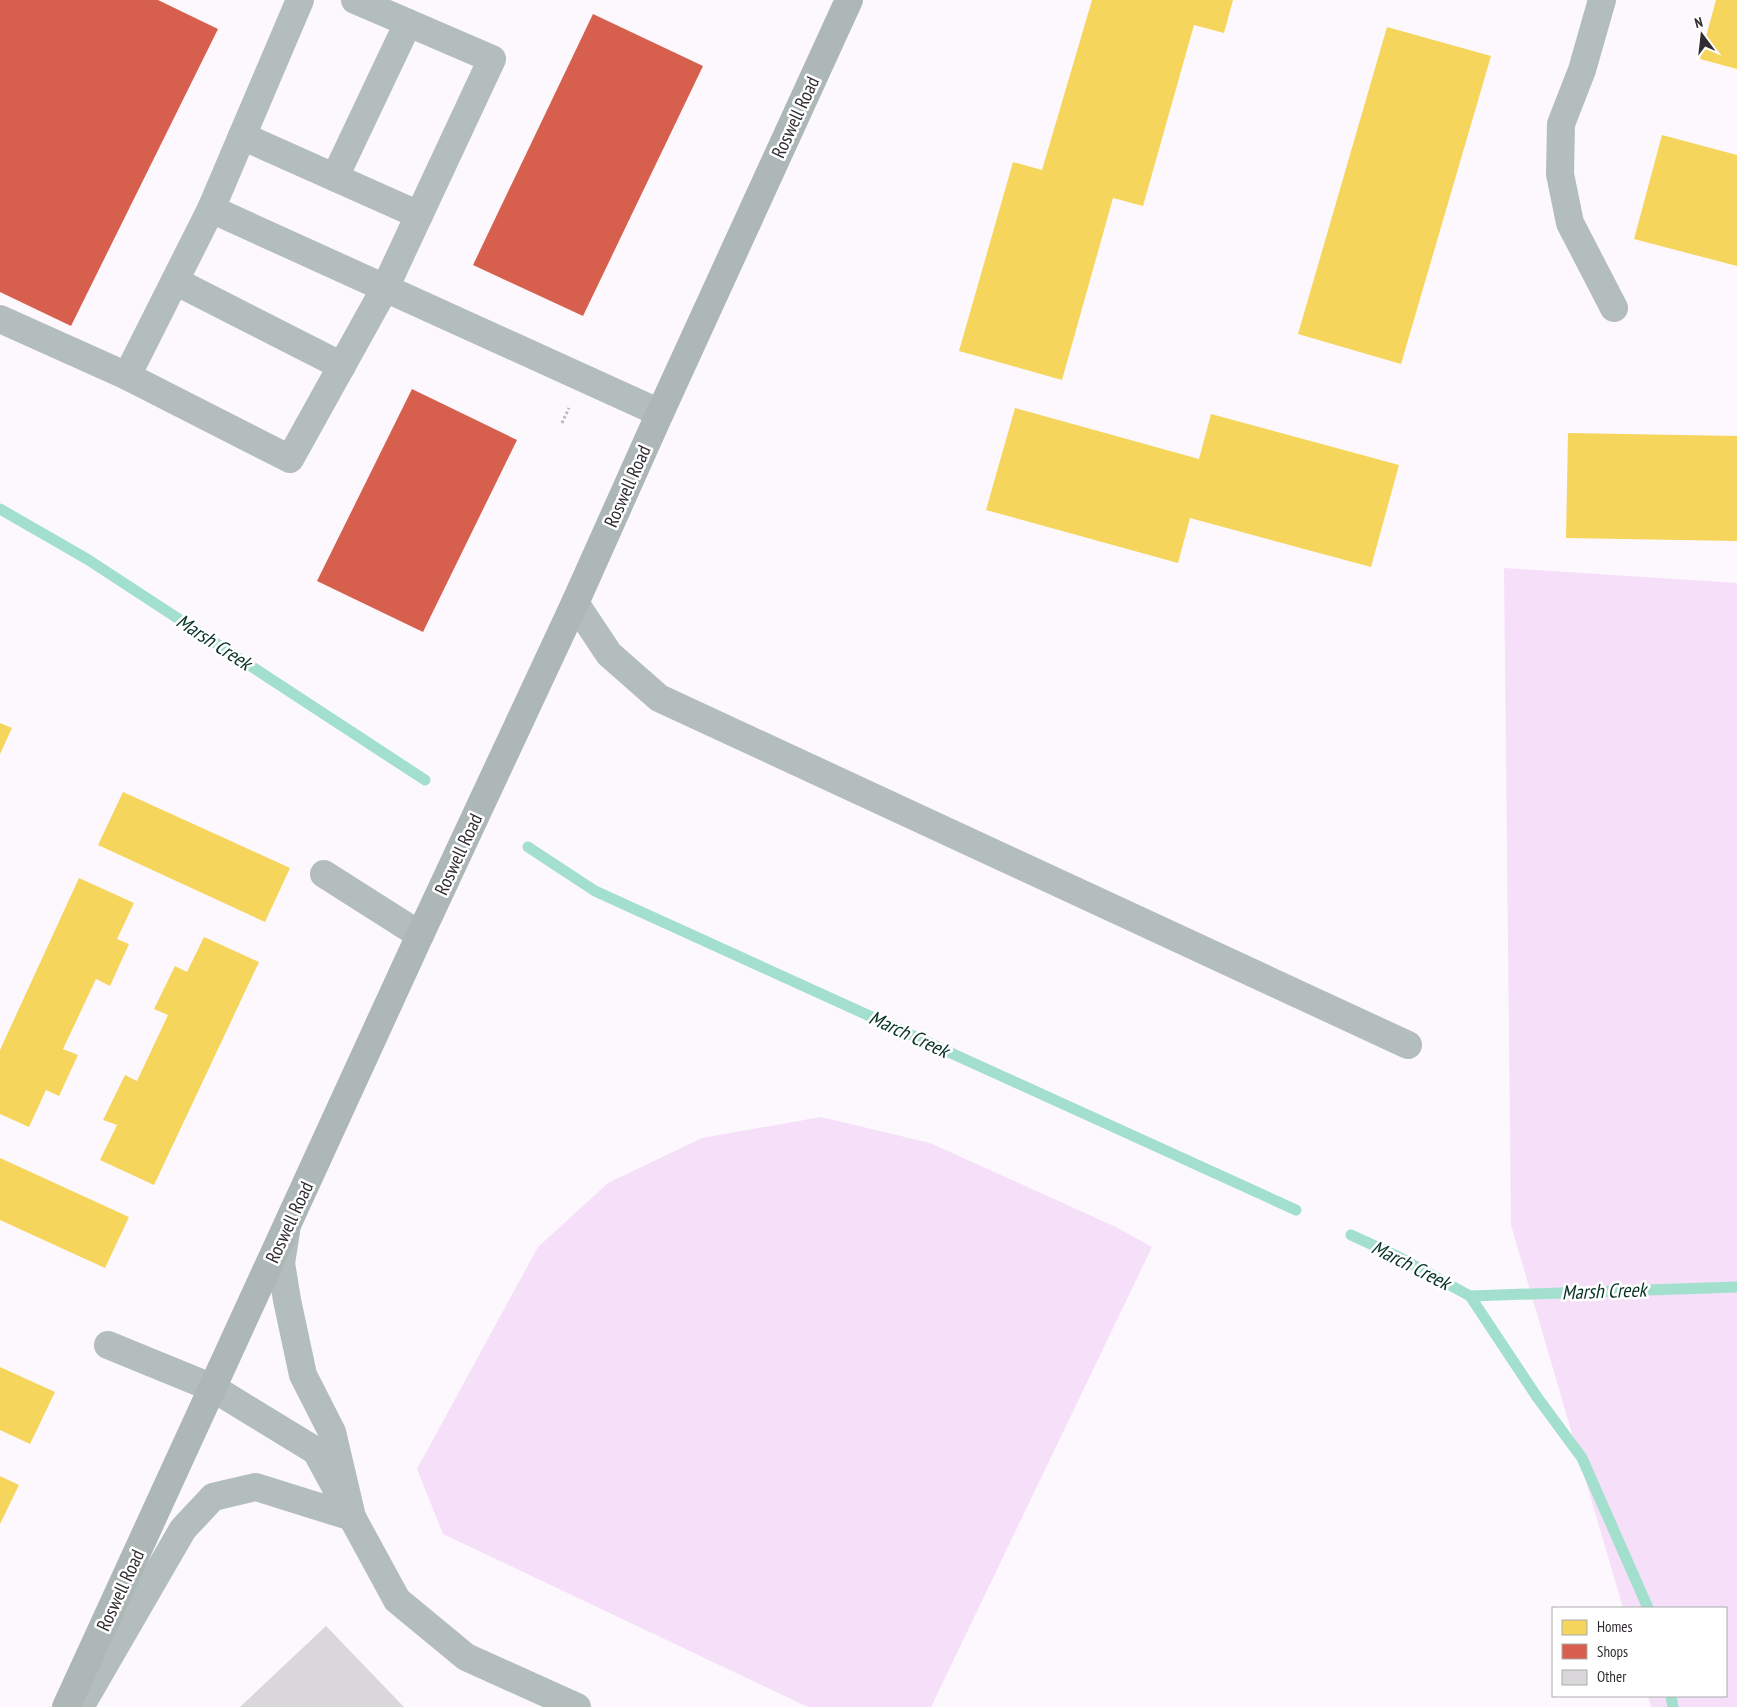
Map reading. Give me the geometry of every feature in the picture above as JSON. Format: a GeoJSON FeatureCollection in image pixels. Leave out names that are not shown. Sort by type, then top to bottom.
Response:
{"type":"FeatureCollection","features":[{"type":"Feature","properties":{"kind":"main road","name":"Roswell Road"},"geometry":{"type":"LineString","coordinates":[[66,1707],[420,934],[575,602],[849,0]]}},
{"type":"Feature","properties":{"kind":"lane"},"geometry":{"type":"LineString","coordinates":[[127,376],[211,209],[300,0]]}},
{"type":"Feature","properties":{"kind":"lane"},"geometry":{"type":"LineString","coordinates":[[0,319],[127,376],[290,459],[385,288],[492,59],[355,0]]}},
{"type":"Feature","properties":{"kind":"lane"},"geometry":{"type":"LineString","coordinates":[[1602,0],[1582,70],[1561,124],[1560,174],[1570,223],[1614,308]]}},
{"type":"Feature","properties":{"kind":"lane"},"geometry":{"type":"LineString","coordinates":[[335,177],[408,23]]}},
{"type":"Feature","properties":{"kind":"lane"},"geometry":{"type":"LineString","coordinates":[[242,136],[419,215]]}},
{"type":"Feature","properties":{"kind":"lane"},"geometry":{"type":"LineString","coordinates":[[211,209],[660,414]]}},
{"type":"Feature","properties":{"kind":"lane"},"geometry":{"type":"LineString","coordinates":[[175,281],[342,366]]}},
{"type":"Feature","properties":{"kind":"lane"},"geometry":{"type":"LineString","coordinates":[[575,602],[610,654],[659,698],[1408,1045]]}},
{"type":"Feature","properties":{"kind":"lane"},"geometry":{"type":"LineString","coordinates":[[324,874],[420,934]]}},
{"type":"Feature","properties":{"kind":"lane"},"geometry":{"type":"LineString","coordinates":[[287,1225],[281,1263],[303,1376],[332,1432],[352,1517]]}},
{"type":"Feature","properties":{"kind":"lane"},"geometry":{"type":"LineString","coordinates":[[108,1345],[213,1388],[316,1450],[397,1600],[466,1657],[577,1707]]}},
{"type":"Feature","properties":{"kind":"lane"},"geometry":{"type":"LineString","coordinates":[[80,1707],[183,1529],[214,1497],[256,1487],[352,1517]]}},
{"type":"Feature","properties":{"kind":"shaded area"},"geometry":{"type":"Polygon","coordinates":[[[1504,568],[1737,583],[1737,1707],[1651,1707],[1648,1697],[1727,1697],[1727,1607],[1623,1607],[1511,1225],[1504,568]]]}},
{"type":"Feature","properties":{"kind":"shaded area"},"geometry":{"type":"Polygon","coordinates":[[[821,1117],[930,1143],[1116,1227],[1152,1247],[931,1707],[808,1707],[443,1534],[417,1469],[538,1247],[608,1183],[702,1138],[821,1117]]]}},
{"type":"Feature","properties":{"kind":"building: Homes"},"geometry":{"type":"Polygon","coordinates":[[[1092,0],[1233,0],[1224,33],[1194,25],[1143,206],[1113,198],[1062,380],[959,351],[1013,162],[1042,170],[1092,0]]]}},
{"type":"Feature","properties":{"kind":"building: Homes"},"geometry":{"type":"Polygon","coordinates":[[[1716,0],[1737,0],[1737,69],[1700,59],[1716,0]]]}},
{"type":"Feature","properties":{"kind":"building: Homes"},"geometry":{"type":"Polygon","coordinates":[[[1387,27],[1491,56],[1401,364],[1298,334],[1387,27]]]}},
{"type":"Feature","properties":{"kind":"building: Homes"},"geometry":{"type":"Polygon","coordinates":[[[1662,135],[1737,155],[1737,266],[1634,239],[1662,135]]]}},
{"type":"Feature","properties":{"kind":"building: Homes"},"geometry":{"type":"Polygon","coordinates":[[[1015,408],[1199,459],[1211,414],[1399,465],[1371,567],[1190,518],[1178,563],[986,510],[1015,408]]]}},
{"type":"Feature","properties":{"kind":"building: Homes"},"geometry":{"type":"Polygon","coordinates":[[[1568,433],[1737,436],[1737,541],[1566,538],[1568,433]]]}},
{"type":"Feature","properties":{"kind":"building: Homes"},"geometry":{"type":"Polygon","coordinates":[[[0,723],[12,728],[0,754],[0,723]]]}},
{"type":"Feature","properties":{"kind":"building: Homes"},"geometry":{"type":"Polygon","coordinates":[[[123,792],[290,868],[265,922],[98,845],[123,792]]]}},
{"type":"Feature","properties":{"kind":"building: Homes"},"geometry":{"type":"Polygon","coordinates":[[[79,878],[134,903],[117,939],[129,944],[110,986],[96,979],[63,1049],[78,1055],[59,1096],[46,1090],[29,1127],[0,1114],[0,1050],[79,878]]]}},
{"type":"Feature","properties":{"kind":"building: Homes"},"geometry":{"type":"Polygon","coordinates":[[[204,937],[259,962],[154,1185],[100,1160],[117,1125],[103,1120],[125,1075],[137,1081],[168,1015],[154,1009],[175,966],[187,972],[204,937]]]}},
{"type":"Feature","properties":{"kind":"building: Homes"},"geometry":{"type":"Polygon","coordinates":[[[0,1158],[129,1217],[105,1268],[0,1220],[0,1158]]]}},
{"type":"Feature","properties":{"kind":"building: Homes"},"geometry":{"type":"Polygon","coordinates":[[[0,1367],[55,1392],[30,1444],[0,1430],[0,1367]]]}},
{"type":"Feature","properties":{"kind":"building: Homes"},"geometry":{"type":"Polygon","coordinates":[[[0,1476],[19,1485],[0,1524],[0,1476]]]}},
{"type":"Feature","properties":{"kind":"building: Shops"},"geometry":{"type":"Polygon","coordinates":[[[0,0],[158,0],[218,29],[71,326],[0,292],[0,0]]]}},
{"type":"Feature","properties":{"kind":"building: Shops"},"geometry":{"type":"Polygon","coordinates":[[[593,14],[703,66],[583,316],[473,265],[593,14]]]}},
{"type":"Feature","properties":{"kind":"building: Shops"},"geometry":{"type":"Polygon","coordinates":[[[412,389],[517,440],[423,632],[317,581],[412,389]]]}},
{"type":"Feature","properties":{"kind":"building: Other"},"geometry":{"type":"Polygon","coordinates":[[[326,1626],[404,1707],[240,1707],[326,1626]]]}},
{"type":"Feature","properties":{"kind":"waterway","name":"Marsh Creek"},"geometry":{"type":"LineString","coordinates":[[0,509],[87,559],[425,780]]}},
{"type":"Feature","properties":{"kind":"waterway","name":"March Creek"},"geometry":{"type":"LineString","coordinates":[[528,847],[595,891],[1296,1210]]}},
{"type":"Feature","properties":{"kind":"waterway"},"geometry":{"type":"LineString","coordinates":[[1351,1235],[1397,1256],[1470,1296],[1537,1397],[1582,1458],[1648,1607]]}},
{"type":"Feature","properties":{"kind":"waterway","name":"Marsh Creek"},"geometry":{"type":"LineString","coordinates":[[1470,1296],[1737,1287]]}},
{"type":"Feature","properties":{"kind":"waterway"},"geometry":{"type":"LineString","coordinates":[[1671,1697],[1673,1707]]}}]}
